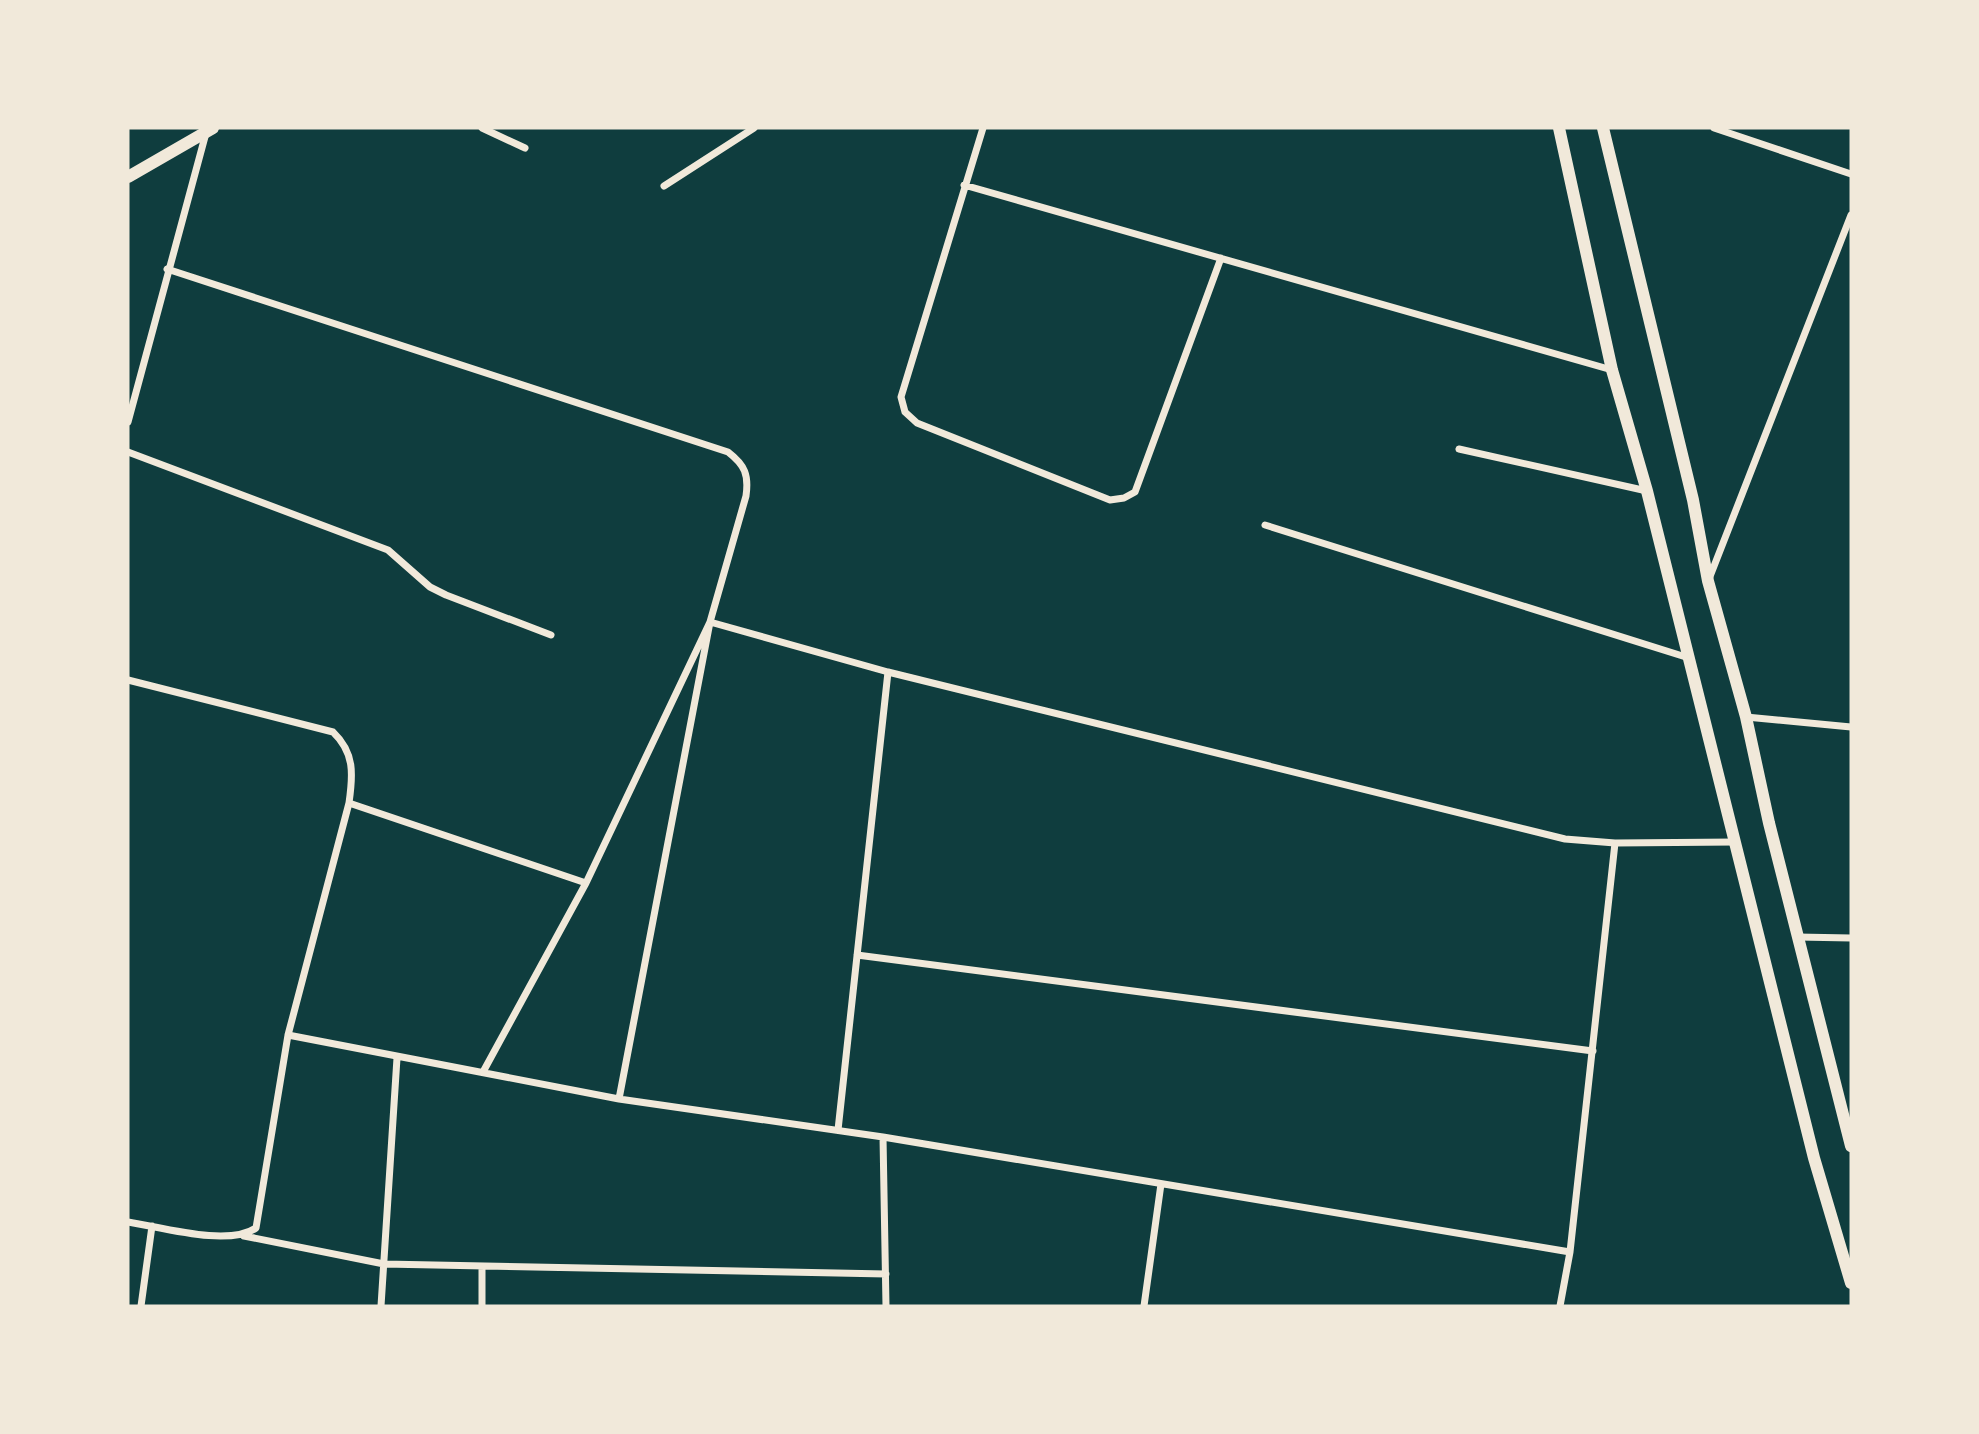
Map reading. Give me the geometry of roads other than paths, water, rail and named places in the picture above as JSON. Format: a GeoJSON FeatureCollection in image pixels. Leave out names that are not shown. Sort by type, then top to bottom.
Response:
{"type":"FeatureCollection","features":[{"type":"Feature","properties":{"kind":"street"},"geometry":{"type":"LineString","coordinates":[[482,128],[526,148]]}},
{"type":"Feature","properties":{"kind":"street"},"geometry":{"type":"LineString","coordinates":[[664,186],[754,128]]}},
{"type":"Feature","properties":{"kind":"street"},"geometry":{"type":"LineString","coordinates":[[983,128],[901,397],[905,412],[917,423],[1110,499],[1124,498],[1135,492],[1221,258]]}},
{"type":"Feature","properties":{"kind":"street"},"geometry":{"type":"LineString","coordinates":[[1559,128],[1612,370],[1647,491],[1690,658],[1814,1158],[1851,1283]]}},
{"type":"Feature","properties":{"kind":"street"},"geometry":{"type":"LineString","coordinates":[[1603,128],[1688,477],[1708,581],[1746,718],[1797,937],[1851,1146]]}},
{"type":"Feature","properties":{"kind":"street"},"geometry":{"type":"LineString","coordinates":[[1714,128],[1851,174]]}},
{"type":"Feature","properties":{"kind":"street"},"geometry":{"type":"LineString","coordinates":[[128,177],[209,130]]}},
{"type":"Feature","properties":{"kind":"street"},"geometry":{"type":"LineString","coordinates":[[128,422],[167,269],[209,130]]}},
{"type":"Feature","properties":{"kind":"street"},"geometry":{"type":"LineString","coordinates":[[964,185],[1612,370]]}},
{"type":"Feature","properties":{"kind":"street"},"geometry":{"type":"LineString","coordinates":[[1708,581],[1851,215]]}},
{"type":"Feature","properties":{"kind":"street"},"geometry":{"type":"LineString","coordinates":[[167,269],[728,452],[742,463],[748,478],[746,496],[710,622],[619,1099]]}},
{"type":"Feature","properties":{"kind":"street"},"geometry":{"type":"LineString","coordinates":[[1459,449],[1647,491]]}},
{"type":"Feature","properties":{"kind":"street"},"geometry":{"type":"LineString","coordinates":[[128,453],[388,550],[430,587],[551,635]]}},
{"type":"Feature","properties":{"kind":"street"},"geometry":{"type":"LineString","coordinates":[[1265,525],[1690,658]]}},
{"type":"Feature","properties":{"kind":"street"},"geometry":{"type":"LineString","coordinates":[[710,622],[888,672],[1565,839],[1615,843],[1736,842]]}},
{"type":"Feature","properties":{"kind":"street"},"geometry":{"type":"LineString","coordinates":[[483,1072],[586,883],[710,622]]}},
{"type":"Feature","properties":{"kind":"street"},"geometry":{"type":"LineString","coordinates":[[838,1130],[888,672]]}},
{"type":"Feature","properties":{"kind":"street"},"geometry":{"type":"LineString","coordinates":[[128,680],[333,732],[344,743],[351,758],[349,803],[288,1035],[259,1216],[256,1228],[244,1236]]}},
{"type":"Feature","properties":{"kind":"street"},"geometry":{"type":"LineString","coordinates":[[1746,718],[1851,727]]}},
{"type":"Feature","properties":{"kind":"street"},"geometry":{"type":"LineString","coordinates":[[349,803],[586,883]]}},
{"type":"Feature","properties":{"kind":"street"},"geometry":{"type":"LineString","coordinates":[[1560,1306],[1570,1252],[1615,843]]}},
{"type":"Feature","properties":{"kind":"street"},"geometry":{"type":"LineString","coordinates":[[1797,937],[1851,938]]}},
{"type":"Feature","properties":{"kind":"street"},"geometry":{"type":"LineString","coordinates":[[858,955],[1593,1051]]}},
{"type":"Feature","properties":{"kind":"street"},"geometry":{"type":"LineString","coordinates":[[288,1035],[619,1099],[883,1137],[1570,1252]]}},
{"type":"Feature","properties":{"kind":"street"},"geometry":{"type":"LineString","coordinates":[[381,1306],[397,1058]]}},
{"type":"Feature","properties":{"kind":"street"},"geometry":{"type":"LineString","coordinates":[[883,1137],[886,1306]]}},
{"type":"Feature","properties":{"kind":"street"},"geometry":{"type":"LineString","coordinates":[[1144,1306],[1161,1184]]}},
{"type":"Feature","properties":{"kind":"street"},"geometry":{"type":"LineString","coordinates":[[128,1222],[222,1237],[244,1236],[384,1264],[886,1274]]}},
{"type":"Feature","properties":{"kind":"street"},"geometry":{"type":"LineString","coordinates":[[141,1306],[152,1226]]}},
{"type":"Feature","properties":{"kind":"street"},"geometry":{"type":"LineString","coordinates":[[482,1266],[482,1306]]}}]}
